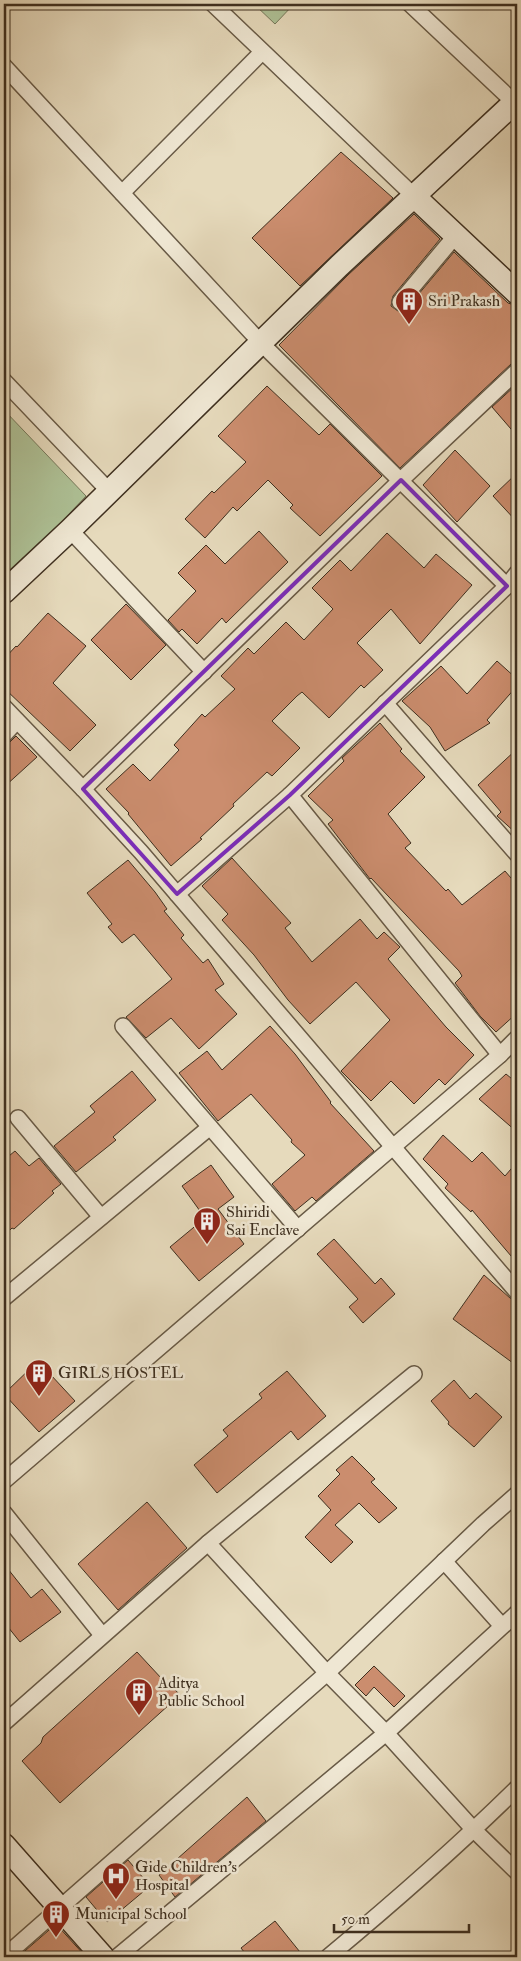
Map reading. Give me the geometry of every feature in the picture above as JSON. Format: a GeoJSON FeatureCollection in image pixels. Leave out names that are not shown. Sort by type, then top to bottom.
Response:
{"type":"FeatureCollection","features":[{"type":"Feature","properties":{"kind":"street"},"geometry":{"type":"LineString","coordinates":[[213,4],[517,293]]}},
{"type":"Feature","properties":{"kind":"street"},"geometry":{"type":"LineString","coordinates":[[4,592],[70,530],[339,266],[516,103],[410,4]]}},
{"type":"Feature","properties":{"kind":"street"},"geometry":{"type":"LineString","coordinates":[[122,193],[262,52]]}},
{"type":"Feature","properties":{"kind":"street"},"geometry":{"type":"LineString","coordinates":[[4,66],[261,343],[506,586]]}},
{"type":"Feature","properties":{"kind":"street"},"geometry":{"type":"LineString","coordinates":[[400,302],[456,235]]}},
{"type":"Feature","properties":{"kind":"street"},"geometry":{"type":"LineString","coordinates":[[83,789],[401,480],[517,371]]}},
{"type":"Feature","properties":{"kind":"street"},"geometry":{"type":"LineString","coordinates":[[4,381],[109,491]]}},
{"type":"Feature","properties":{"kind":"street"},"geometry":{"type":"LineString","coordinates":[[70,530],[204,672]]}},
{"type":"Feature","properties":{"kind":"street"},"geometry":{"type":"LineString","coordinates":[[177,894],[290,795],[506,586],[517,573]]}},
{"type":"Feature","properties":{"kind":"street"},"geometry":{"type":"LineString","coordinates":[[385,703],[517,854]]}},
{"type":"Feature","properties":{"kind":"street"},"geometry":{"type":"LineString","coordinates":[[4,707],[83,789],[177,894],[393,1147],[515,1285]]}},
{"type":"Feature","properties":{"kind":"street"},"geometry":{"type":"LineString","coordinates":[[4,735],[17,721]]}},
{"type":"Feature","properties":{"kind":"street"},"geometry":{"type":"LineString","coordinates":[[290,795],[500,1055]]}},
{"type":"Feature","properties":{"kind":"street"},"geometry":{"type":"LineString","coordinates":[[123,1026],[298,1229]]}},
{"type":"Feature","properties":{"kind":"street"},"geometry":{"type":"LineString","coordinates":[[4,1480],[500,1055],[517,1038]]}},
{"type":"Feature","properties":{"kind":"street"},"geometry":{"type":"LineString","coordinates":[[18,1118],[101,1216]]}},
{"type":"Feature","properties":{"kind":"street"},"geometry":{"type":"LineString","coordinates":[[4,1298],[210,1127]]}},
{"type":"Feature","properties":{"kind":"street"},"geometry":{"type":"LineString","coordinates":[[4,1723],[208,1543],[414,1374]]}},
{"type":"Feature","properties":{"kind":"street"},"geometry":{"type":"LineString","coordinates":[[4,1957],[327,1673],[517,1494]]}},
{"type":"Feature","properties":{"kind":"street"},"geometry":{"type":"LineString","coordinates":[[4,1513],[102,1635]]}},
{"type":"Feature","properties":{"kind":"street"},"geometry":{"type":"LineString","coordinates":[[208,1543],[474,1830],[517,1872]]}},
{"type":"Feature","properties":{"kind":"street"},"geometry":{"type":"LineString","coordinates":[[444,1561],[502,1626]]}},
{"type":"Feature","properties":{"kind":"street"},"geometry":{"type":"LineString","coordinates":[[117,1957],[386,1733],[517,1613]]}},
{"type":"Feature","properties":{"kind":"street"},"geometry":{"type":"LineString","coordinates":[[328,1957],[474,1830],[517,1788]]}},
{"type":"Feature","properties":{"kind":"street"},"geometry":{"type":"LineString","coordinates":[[4,1845],[103,1957]]}},
{"type":"Feature","properties":{"kind":"highlighted area"},"geometry":{"type":"Polygon","coordinates":[[[401,480],[507,586],[290,795],[177,894],[83,789],[401,480]]]}},
{"type":"Feature","properties":{"kind":"green space"},"geometry":{"type":"Polygon","coordinates":[[[254,4],[294,4],[275,24],[254,4]]]}},
{"type":"Feature","properties":{"kind":"green space"},"geometry":{"type":"Polygon","coordinates":[[[4,410],[86,496],[4,580],[4,410]]]}},
{"type":"Feature","properties":{"kind":"building"},"geometry":{"type":"Polygon","coordinates":[[[341,152],[393,198],[300,286],[252,238],[341,152]]]}},
{"type":"Feature","properties":{"kind":"building","name":"Sri Prakash"},"geometry":{"type":"Polygon","coordinates":[[[414,214],[440,239],[393,296],[391,306],[398,311],[407,308],[454,252],[508,303],[517,306],[517,362],[511,364],[400,468],[279,345],[348,275],[414,214]]]}},
{"type":"Feature","properties":{"kind":"building"},"geometry":{"type":"Polygon","coordinates":[[[517,384],[517,436],[492,407],[517,384]]]}},
{"type":"Feature","properties":{"kind":"building"},"geometry":{"type":"Polygon","coordinates":[[[267,386],[319,435],[330,424],[382,476],[320,536],[290,508],[293,505],[268,480],[237,511],[233,507],[205,538],[185,519],[212,491],[214,493],[246,462],[218,436],[267,386]]]}},
{"type":"Feature","properties":{"kind":"building"},"geometry":{"type":"Polygon","coordinates":[[[455,450],[490,486],[457,522],[423,485],[455,450]]]}},
{"type":"Feature","properties":{"kind":"building"},"geometry":{"type":"Polygon","coordinates":[[[517,473],[517,522],[493,496],[517,473]]]}},
{"type":"Feature","properties":{"kind":"building"},"geometry":{"type":"Polygon","coordinates":[[[259,531],[288,562],[226,623],[222,618],[197,644],[182,629],[179,632],[168,620],[196,591],[178,573],[206,545],[225,564],[259,531]]]}},
{"type":"Feature","properties":{"kind":"building"},"geometry":{"type":"Polygon","coordinates":[[[387,533],[424,568],[436,554],[472,585],[420,644],[391,609],[357,643],[383,670],[364,688],[361,685],[329,718],[302,692],[297,696],[272,721],[300,748],[272,776],[267,772],[200,838],[202,839],[171,866],[129,813],[106,789],[133,764],[150,781],[179,750],[174,745],[202,714],[205,717],[235,689],[221,676],[248,648],[254,654],[286,622],[304,640],[333,609],[312,588],[340,560],[351,571],[387,533]]]}},
{"type":"Feature","properties":{"kind":"building"},"geometry":{"type":"Polygon","coordinates":[[[126,604],[166,645],[131,680],[91,640],[126,604]]]}},
{"type":"Feature","properties":{"kind":"building"},"geometry":{"type":"Polygon","coordinates":[[[48,613],[86,646],[53,683],[96,725],[70,751],[4,688],[4,659],[48,613]]]}},
{"type":"Feature","properties":{"kind":"building"},"geometry":{"type":"Polygon","coordinates":[[[497,661],[517,679],[517,686],[487,720],[490,723],[445,751],[430,727],[402,701],[441,666],[467,694],[497,661]]]}},
{"type":"Feature","properties":{"kind":"building"},"geometry":{"type":"Polygon","coordinates":[[[380,723],[402,749],[400,751],[425,777],[388,814],[411,843],[405,848],[462,905],[505,871],[517,885],[517,1013],[496,1032],[480,1016],[455,983],[462,976],[459,971],[370,879],[328,824],[333,820],[308,796],[344,761],[342,758],[380,723]]]}},
{"type":"Feature","properties":{"kind":"building"},"geometry":{"type":"Polygon","coordinates":[[[16,736],[37,757],[4,787],[4,744],[10,742],[16,736]]]}},
{"type":"Feature","properties":{"kind":"building"},"geometry":{"type":"Polygon","coordinates":[[[517,749],[517,834],[497,816],[501,812],[478,785],[517,749]]]}},
{"type":"Feature","properties":{"kind":"building"},"geometry":{"type":"Polygon","coordinates":[[[232,858],[291,923],[285,928],[312,962],[360,919],[377,939],[384,932],[400,947],[388,959],[446,1027],[474,1055],[445,1085],[439,1079],[414,1104],[391,1081],[371,1101],[341,1071],[390,1020],[356,982],[310,1024],[288,1000],[254,955],[222,920],[228,914],[202,886],[232,858]]]}},
{"type":"Feature","properties":{"kind":"building"},"geometry":{"type":"Polygon","coordinates":[[[128,860],[167,909],[164,911],[184,935],[181,938],[203,963],[208,959],[224,984],[215,990],[237,1014],[199,1049],[171,1018],[146,1038],[126,1017],[172,979],[134,934],[122,943],[108,927],[112,924],[87,893],[128,860]]]}},
{"type":"Feature","properties":{"kind":"building"},"geometry":{"type":"Polygon","coordinates":[[[270,1026],[295,1054],[330,1103],[374,1151],[316,1201],[312,1197],[295,1211],[272,1184],[305,1155],[291,1142],[292,1140],[251,1094],[218,1121],[179,1073],[207,1051],[222,1070],[270,1026]]]}},
{"type":"Feature","properties":{"kind":"building"},"geometry":{"type":"Polygon","coordinates":[[[132,1071],[156,1100],[113,1137],[116,1140],[76,1172],[54,1146],[95,1112],[90,1106],[132,1071]]]}},
{"type":"Feature","properties":{"kind":"building"},"geometry":{"type":"Polygon","coordinates":[[[506,1074],[517,1083],[517,1132],[479,1099],[506,1074]]]}},
{"type":"Feature","properties":{"kind":"building"},"geometry":{"type":"Polygon","coordinates":[[[443,1135],[472,1162],[482,1152],[505,1176],[517,1162],[517,1263],[472,1210],[471,1212],[445,1188],[448,1184],[423,1159],[443,1135]]]}},
{"type":"Feature","properties":{"kind":"building"},"geometry":{"type":"Polygon","coordinates":[[[15,1151],[29,1166],[39,1158],[61,1184],[52,1191],[54,1193],[4,1236],[4,1160],[15,1151]]]}},
{"type":"Feature","properties":{"kind":"building","name":"Shiridi Sai Enclave"},"geometry":{"type":"Polygon","coordinates":[[[211,1165],[234,1197],[218,1209],[244,1244],[199,1281],[170,1247],[205,1218],[182,1186],[211,1165]]]}},
{"type":"Feature","properties":{"kind":"building"},"geometry":{"type":"Polygon","coordinates":[[[334,1239],[375,1284],[381,1278],[395,1294],[363,1323],[349,1307],[358,1299],[317,1254],[334,1239]]]}},
{"type":"Feature","properties":{"kind":"building"},"geometry":{"type":"Polygon","coordinates":[[[484,1275],[517,1302],[517,1366],[453,1319],[484,1275]]]}},
{"type":"Feature","properties":{"kind":"building","name":"GIRLS HOSTEL"},"geometry":{"type":"Polygon","coordinates":[[[38,1361],[75,1401],[39,1432],[4,1394],[38,1361]]]}},
{"type":"Feature","properties":{"kind":"building"},"geometry":{"type":"Polygon","coordinates":[[[287,1371],[326,1416],[298,1440],[291,1431],[217,1493],[194,1465],[228,1436],[223,1430],[262,1398],[259,1394],[287,1371]]]}},
{"type":"Feature","properties":{"kind":"building"},"geometry":{"type":"Polygon","coordinates":[[[454,1380],[470,1399],[476,1393],[502,1417],[474,1447],[448,1424],[449,1422],[431,1401],[454,1380]]]}},
{"type":"Feature","properties":{"kind":"building"},"geometry":{"type":"Polygon","coordinates":[[[352,1456],[375,1479],[371,1482],[397,1508],[379,1523],[359,1503],[335,1525],[353,1542],[331,1563],[305,1537],[331,1510],[318,1496],[340,1474],[336,1470],[352,1456]]]}},
{"type":"Feature","properties":{"kind":"building"},"geometry":{"type":"Polygon","coordinates":[[[147,1502],[187,1548],[118,1610],[78,1564],[147,1502]]]}},
{"type":"Feature","properties":{"kind":"building"},"geometry":{"type":"Polygon","coordinates":[[[4,1564],[31,1598],[42,1589],[61,1612],[20,1642],[4,1622],[4,1564]]]}},
{"type":"Feature","properties":{"kind":"building","name":"Aditya Public School"},"geometry":{"type":"Polygon","coordinates":[[[137,1652],[180,1695],[60,1803],[22,1761],[41,1743],[43,1737],[137,1652]]]}},
{"type":"Feature","properties":{"kind":"building"},"geometry":{"type":"Polygon","coordinates":[[[374,1666],[405,1696],[394,1707],[374,1687],[366,1696],[355,1685],[374,1666]]]}},
{"type":"Feature","properties":{"kind":"building"},"geometry":{"type":"Polygon","coordinates":[[[247,1797],[266,1821],[175,1897],[159,1875],[247,1797]]]}},
{"type":"Feature","properties":{"kind":"building"},"geometry":{"type":"Polygon","coordinates":[[[128,1860],[150,1886],[107,1922],[86,1897],[128,1860]]]}},
{"type":"Feature","properties":{"kind":"building"},"geometry":{"type":"Polygon","coordinates":[[[275,1921],[304,1957],[248,1957],[241,1948],[275,1921]]]}},
{"type":"Feature","properties":{"kind":"building","name":"Municipal School"},"geometry":{"type":"Polygon","coordinates":[[[56,1924],[86,1957],[18,1957],[56,1924]]]}},
{"type":"Feature","properties":{"kind":"place","name":"Sri Prakash"},"geometry":{"type":"Point","coordinates":[409,325]}},
{"type":"Feature","properties":{"kind":"place","name":"Shiridi Sai Enclave"},"geometry":{"type":"Point","coordinates":[207,1245]}},
{"type":"Feature","properties":{"kind":"place","name":"GIRLS HOSTEL"},"geometry":{"type":"Point","coordinates":[39,1397]}},
{"type":"Feature","properties":{"kind":"place","name":"Aditya Public School"},"geometry":{"type":"Point","coordinates":[139,1716]}},
{"type":"Feature","properties":{"kind":"place","name":"Gide Children's Hospital"},"geometry":{"type":"Point","coordinates":[116,1900]}},
{"type":"Feature","properties":{"kind":"place","name":"Municipal School"},"geometry":{"type":"Point","coordinates":[56,1938]}}]}
